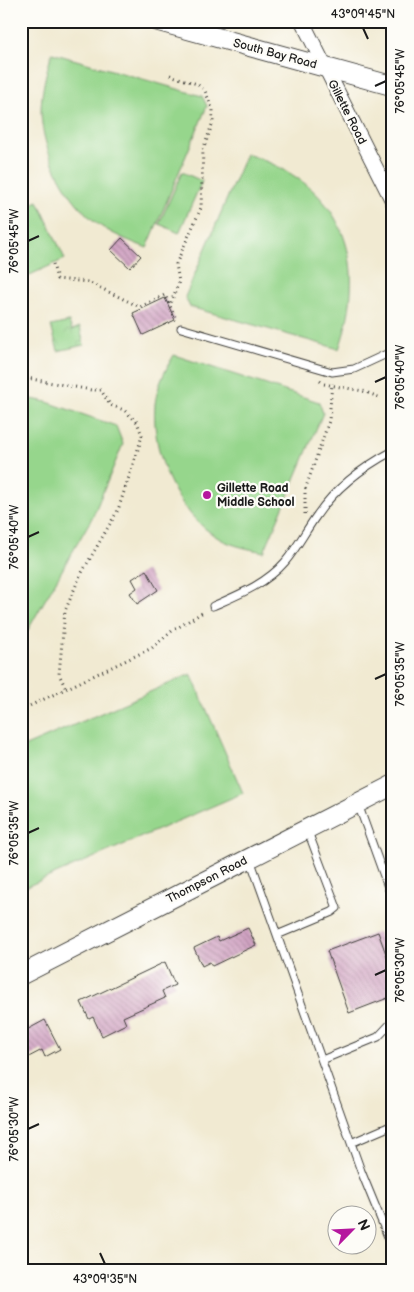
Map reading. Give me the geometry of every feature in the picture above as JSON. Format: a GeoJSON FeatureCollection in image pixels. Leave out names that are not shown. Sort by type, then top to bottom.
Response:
{"type":"FeatureCollection","features":[{"type":"Feature","properties":{"kind":"street","name":"South Bay Road"},"geometry":{"type":"LineString","coordinates":[[157,21],[393,86]]}},
{"type":"Feature","properties":{"kind":"street","name":"Gillette Road"},"geometry":{"type":"LineString","coordinates":[[302,21],[323,67],[393,202]]}},
{"type":"Feature","properties":{"kind":"street","name":"Thompson Road"},"geometry":{"type":"LineString","coordinates":[[21,975],[393,785]]}},
{"type":"Feature","properties":{"kind":"lane"},"geometry":{"type":"LineString","coordinates":[[21,161],[22,177]]}},
{"type":"Feature","properties":{"kind":"lane"},"geometry":{"type":"LineString","coordinates":[[181,328],[332,372],[354,369],[393,351]]}},
{"type":"Feature","properties":{"kind":"lane"},"geometry":{"type":"LineString","coordinates":[[213,606],[250,589],[274,572],[284,563],[310,524],[341,486],[366,467],[393,452]]}},
{"type":"Feature","properties":{"kind":"lane"},"geometry":{"type":"LineString","coordinates":[[358,803],[393,901]]}},
{"type":"Feature","properties":{"kind":"lane"},"geometry":{"type":"LineString","coordinates":[[277,934],[332,912],[336,908],[307,829]]}},
{"type":"Feature","properties":{"kind":"lane"},"geometry":{"type":"LineString","coordinates":[[250,858],[351,1143],[393,1249]]}},
{"type":"Feature","properties":{"kind":"lane"},"geometry":{"type":"LineString","coordinates":[[322,1060],[378,1037],[393,1021]]}},
{"type":"Feature","properties":{"kind":"lane"},"geometry":{"type":"LineString","coordinates":[[351,1143],[393,1126]]}},
{"type":"Feature","properties":{"kind":"path"},"geometry":{"type":"LineString","coordinates":[[170,75],[197,84],[205,91],[213,110],[213,122],[203,150],[201,208],[176,264],[179,282],[170,305]]}},
{"type":"Feature","properties":{"kind":"path"},"geometry":{"type":"LineString","coordinates":[[53,264],[57,279],[88,282],[140,307],[166,295],[181,328]]}},
{"type":"Feature","properties":{"kind":"path"},"geometry":{"type":"LineString","coordinates":[[318,369],[319,380],[324,384],[363,391],[381,398]]}},
{"type":"Feature","properties":{"kind":"path"},"geometry":{"type":"LineString","coordinates":[[310,524],[305,515],[304,496],[329,421],[332,372]]}},
{"type":"Feature","properties":{"kind":"path"},"geometry":{"type":"LineString","coordinates":[[21,377],[91,390],[101,390],[110,405],[124,410],[137,422],[142,435],[127,488],[118,510],[80,576],[66,611],[59,674],[66,689]]}},
{"type":"Feature","properties":{"kind":"path"},"geometry":{"type":"LineString","coordinates":[[21,710],[152,648],[172,631],[213,606]]}},
{"type":"Feature","properties":{"kind":"green space"},"geometry":{"type":"Polygon","coordinates":[[[52,53],[202,96],[207,106],[147,248],[124,239],[102,227],[78,205],[59,176],[46,144],[41,112],[44,82],[52,53]]]}},
{"type":"Feature","properties":{"kind":"green space"},"geometry":{"type":"Polygon","coordinates":[[[246,154],[279,167],[305,184],[326,204],[340,228],[349,255],[351,284],[348,315],[339,349],[190,307],[185,297],[246,154]]]}},
{"type":"Feature","properties":{"kind":"green space"},"geometry":{"type":"Polygon","coordinates":[[[182,172],[202,181],[179,233],[159,224],[182,172]]]}},
{"type":"Feature","properties":{"kind":"green space"},"geometry":{"type":"Polygon","coordinates":[[[38,201],[65,259],[21,279],[21,209],[38,201]]]}},
{"type":"Feature","properties":{"kind":"green space"},"geometry":{"type":"Polygon","coordinates":[[[69,322],[72,330],[80,327],[84,345],[58,351],[51,326],[69,322]]]}},
{"type":"Feature","properties":{"kind":"green space"},"geometry":{"type":"Polygon","coordinates":[[[174,355],[319,402],[323,413],[264,552],[230,544],[204,528],[179,498],[170,480],[162,462],[157,442],[155,404],[162,379],[174,355]]]}},
{"type":"Feature","properties":{"kind":"green space"},"geometry":{"type":"Polygon","coordinates":[[[21,397],[47,402],[116,426],[123,444],[93,516],[21,642],[21,397]]]}},
{"type":"Feature","properties":{"kind":"green space"},"geometry":{"type":"Polygon","coordinates":[[[191,674],[243,793],[21,889],[21,748],[191,674]]]}},
{"type":"Feature","properties":{"kind":"building"},"geometry":{"type":"Polygon","coordinates":[[[122,238],[141,256],[130,268],[111,250],[122,238]]]}},
{"type":"Feature","properties":{"kind":"building"},"geometry":{"type":"Polygon","coordinates":[[[165,298],[175,320],[143,335],[133,313],[165,298]]]}},
{"type":"Feature","properties":{"kind":"building"},"geometry":{"type":"Polygon","coordinates":[[[146,570],[158,590],[137,604],[130,593],[137,588],[132,579],[146,570]]]}},
{"type":"Feature","properties":{"kind":"building"},"geometry":{"type":"Polygon","coordinates":[[[248,928],[256,945],[212,966],[210,962],[202,966],[194,948],[217,937],[219,941],[248,928]]]}},
{"type":"Feature","properties":{"kind":"building"},"geometry":{"type":"Polygon","coordinates":[[[378,932],[393,973],[393,996],[349,1013],[327,951],[378,932]]]}},
{"type":"Feature","properties":{"kind":"building"},"geometry":{"type":"Polygon","coordinates":[[[165,962],[175,985],[162,991],[165,998],[123,1017],[126,1024],[102,1036],[93,1017],[89,1019],[81,1002],[165,962]]]}},
{"type":"Feature","properties":{"kind":"building"},"geometry":{"type":"Polygon","coordinates":[[[45,1020],[60,1049],[45,1057],[42,1050],[21,1061],[21,1033],[45,1020]]]}},
{"type":"Feature","properties":{"kind":"place","name":"Gillette Road Middle School"},"geometry":{"type":"Point","coordinates":[207,495]}}]}
